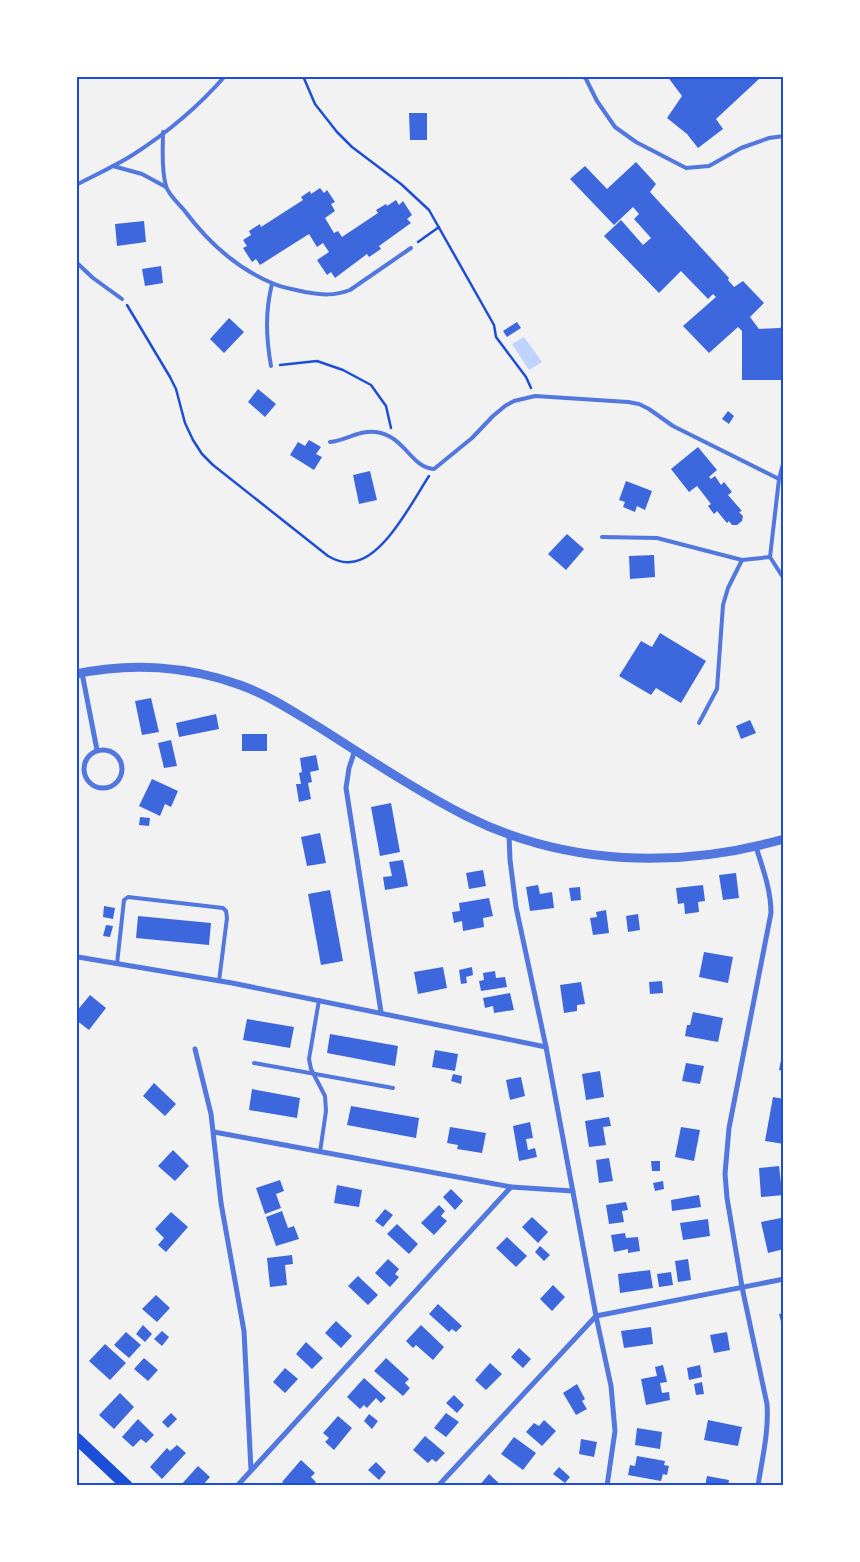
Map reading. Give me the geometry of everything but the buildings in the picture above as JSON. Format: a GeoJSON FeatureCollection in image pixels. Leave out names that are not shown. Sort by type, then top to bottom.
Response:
{"type":"FeatureCollection","features":[{"type":"Feature","properties":{"kind":"main road"},"geometry":{"type":"LineString","coordinates":[[76,1438],[127,1486]]}},
{"type":"Feature","properties":{"kind":"street"},"geometry":{"type":"LineString","coordinates":[[97,750],[79,674],[104,669],[141,667],[182,670],[222,678],[263,695],[446,806],[467,817],[509,834],[555,849],[621,858],[686,858],[756,847],[784,839]]}},
{"type":"Feature","properties":{"kind":"street"},"geometry":{"type":"LineString","coordinates":[[97,750],[109,750],[120,759],[122,766],[119,779],[109,787],[96,787],[86,779],[84,773],[85,760],[97,750]]}},
{"type":"Feature","properties":{"kind":"street"},"geometry":{"type":"LineString","coordinates":[[355,750],[349,768],[346,788],[381,1012]]}},
{"type":"Feature","properties":{"kind":"street"},"geometry":{"type":"LineString","coordinates":[[509,834],[516,907],[546,1047],[596,1316],[611,1386],[614,1431],[607,1486]]}},
{"type":"Feature","properties":{"kind":"street"},"geometry":{"type":"LineString","coordinates":[[756,847],[771,900],[771,913],[729,1128],[725,1174],[727,1198],[742,1286],[767,1404],[768,1420],[758,1486]]}},
{"type":"Feature","properties":{"kind":"street"},"geometry":{"type":"LineString","coordinates":[[77,958],[220,981],[381,1012],[546,1047]]}},
{"type":"Feature","properties":{"kind":"street"},"geometry":{"type":"LineString","coordinates":[[195,1049],[214,1132],[221,1203],[244,1331],[251,1470]]}},
{"type":"Feature","properties":{"kind":"street"},"geometry":{"type":"LineString","coordinates":[[214,1132],[511,1187],[573,1191]]}},
{"type":"Feature","properties":{"kind":"street"},"geometry":{"type":"LineString","coordinates":[[237,1486],[511,1187]]}},
{"type":"Feature","properties":{"kind":"street"},"geometry":{"type":"LineString","coordinates":[[438,1486],[596,1316],[784,1279]]}},
{"type":"Feature","properties":{"kind":"lane"},"geometry":{"type":"LineString","coordinates":[[76,184],[113,166],[139,150],[205,97],[225,76]]}},
{"type":"Feature","properties":{"kind":"lane"},"geometry":{"type":"LineString","coordinates":[[583,76],[597,102],[615,127],[636,142],[686,168],[709,166],[741,148],[769,138],[784,136]]}},
{"type":"Feature","properties":{"kind":"lane"},"geometry":{"type":"LineString","coordinates":[[163,132],[163,160],[166,187]]}},
{"type":"Feature","properties":{"kind":"lane"},"geometry":{"type":"LineString","coordinates":[[113,166],[142,174],[166,187],[196,227],[212,244],[272,284],[330,296],[340,294],[350,290],[412,248]]}},
{"type":"Feature","properties":{"kind":"lane"},"geometry":{"type":"LineString","coordinates":[[76,262],[93,278],[122,299]]}},
{"type":"Feature","properties":{"kind":"lane"},"geometry":{"type":"LineString","coordinates":[[271,366],[266,325],[268,299],[272,284]]}},
{"type":"Feature","properties":{"kind":"lane"},"geometry":{"type":"LineString","coordinates":[[330,442],[339,441],[361,432],[374,432],[393,437],[421,465],[434,468],[472,438],[492,416],[514,401],[535,396],[628,402],[639,404],[649,409],[673,426],[779,479]]}},
{"type":"Feature","properties":{"kind":"lane"},"geometry":{"type":"LineString","coordinates":[[784,460],[779,479],[770,557],[784,579]]}},
{"type":"Feature","properties":{"kind":"lane"},"geometry":{"type":"LineString","coordinates":[[602,537],[656,538],[742,560],[770,557]]}},
{"type":"Feature","properties":{"kind":"lane"},"geometry":{"type":"LineString","coordinates":[[699,723],[717,689],[723,605],[728,588],[742,560]]}},
{"type":"Feature","properties":{"kind":"lane"},"geometry":{"type":"LineString","coordinates":[[117,964],[124,900],[128,897],[223,908],[226,910],[227,918],[220,981]]}},
{"type":"Feature","properties":{"kind":"lane"},"geometry":{"type":"LineString","coordinates":[[319,1000],[309,1059],[311,1069],[316,1075],[325,1096],[326,1111],[320,1152]]}},
{"type":"Feature","properties":{"kind":"lane"},"geometry":{"type":"LineString","coordinates":[[254,1063],[392,1088]]}},
{"type":"Feature","properties":{"kind":"path"},"geometry":{"type":"LineString","coordinates":[[303,76],[316,104],[338,132],[352,147],[416,197],[428,210],[494,325],[496,337],[526,377],[535,396]]}},
{"type":"Feature","properties":{"kind":"path"},"geometry":{"type":"LineString","coordinates":[[412,248],[423,237],[439,227]]}},
{"type":"Feature","properties":{"kind":"path"},"geometry":{"type":"LineString","coordinates":[[122,299],[129,307],[170,376],[176,389],[185,423],[202,454],[213,466],[328,556],[338,561],[349,563],[360,561],[370,556],[398,526],[434,468]]}},
{"type":"Feature","properties":{"kind":"path"},"geometry":{"type":"LineString","coordinates":[[271,366],[317,361],[344,370],[371,385],[386,406],[393,437]]}},
{"type":"Feature","properties":{"kind":"water"},"geometry":{"type":"Polygon","coordinates":[[[524,337],[542,362],[529,370],[512,344],[524,337]]]}}]}
